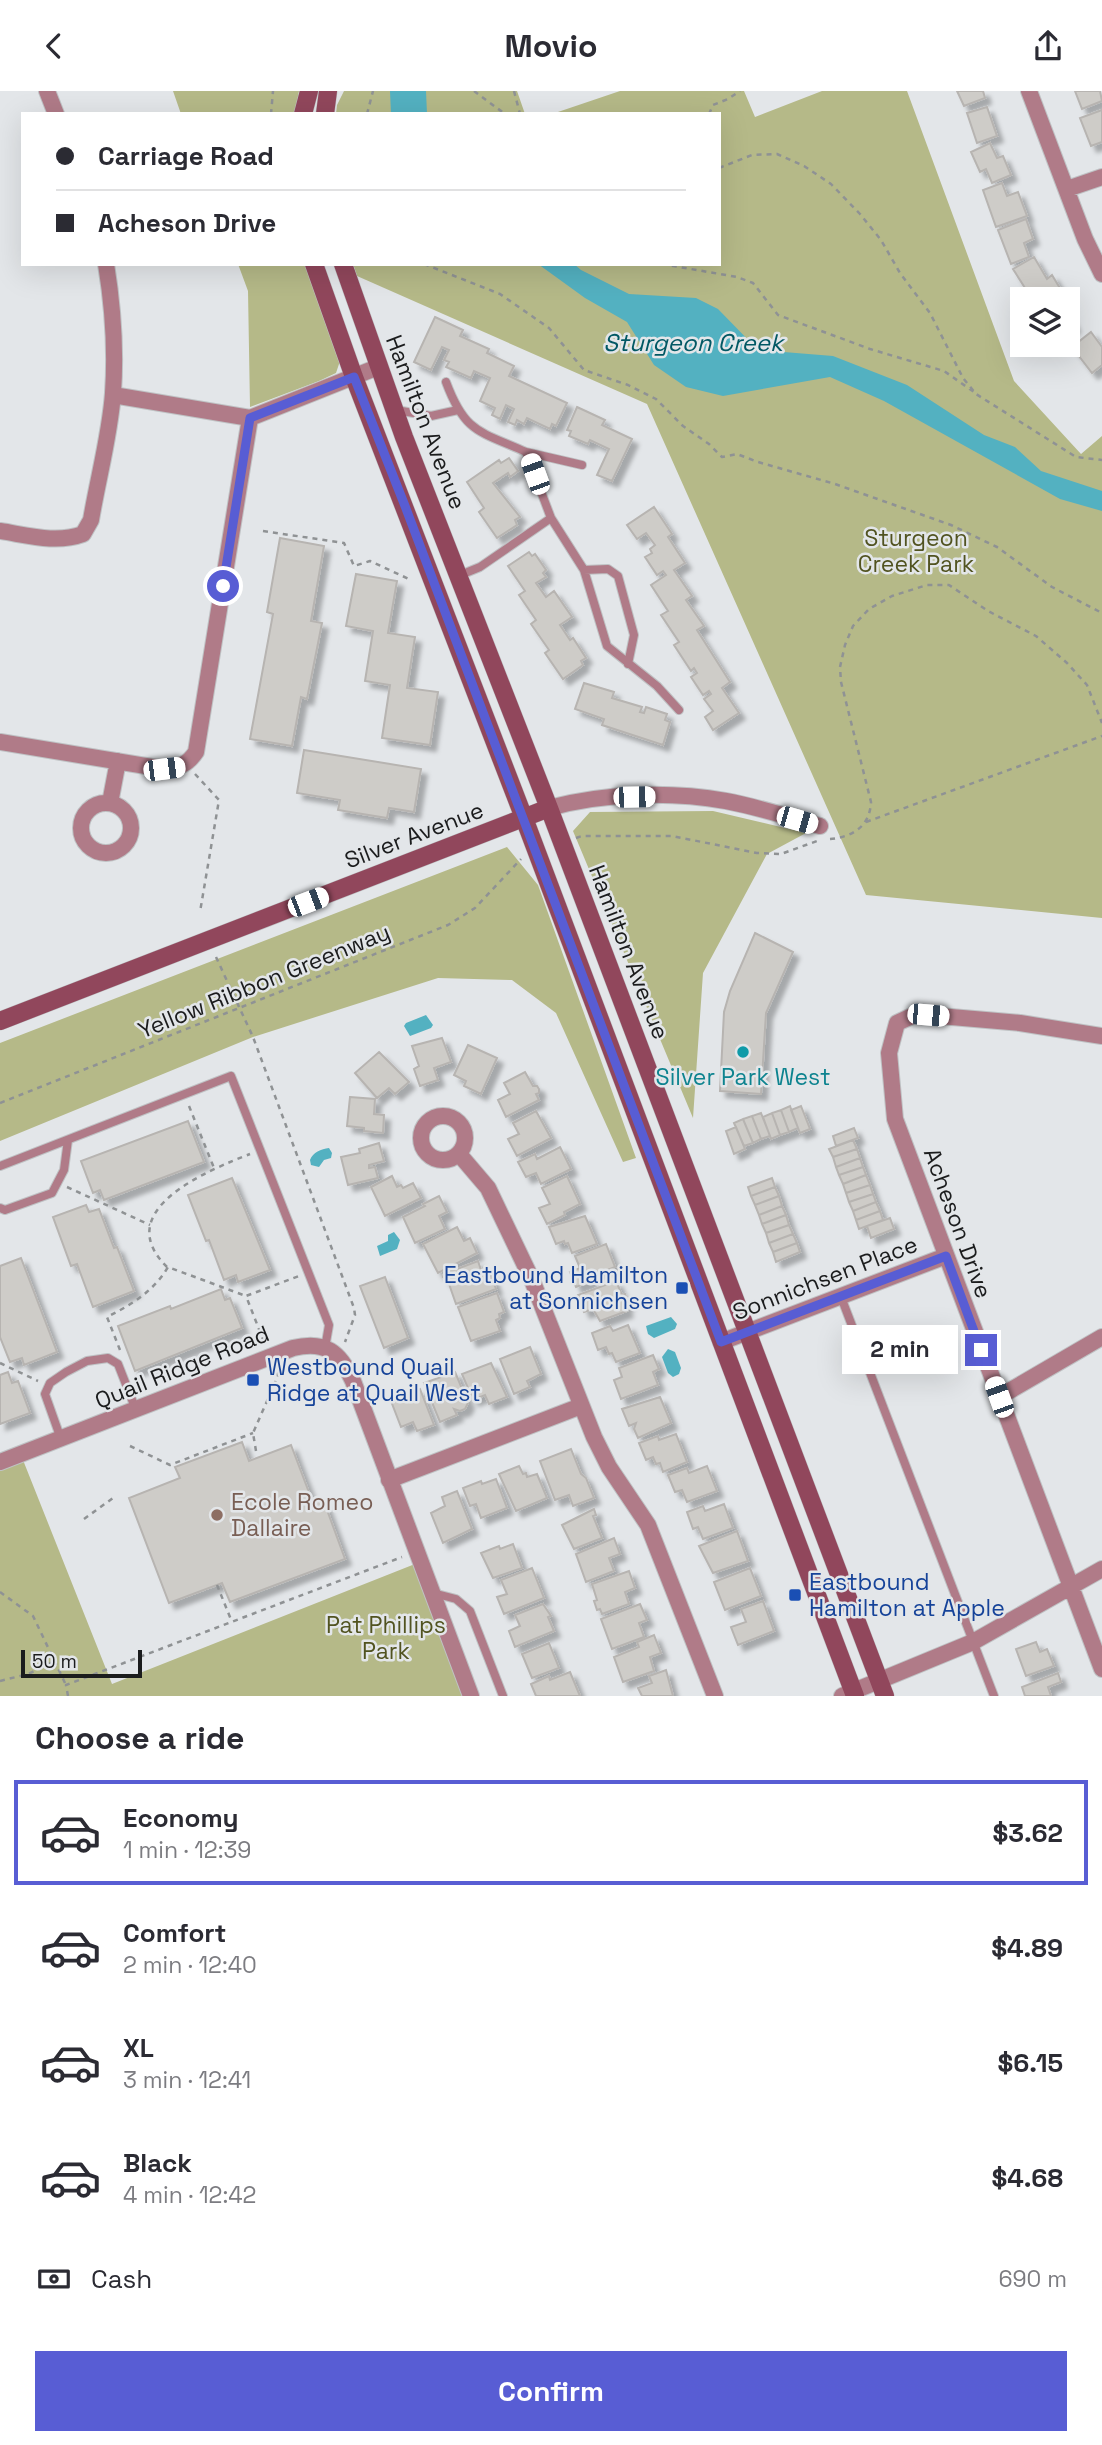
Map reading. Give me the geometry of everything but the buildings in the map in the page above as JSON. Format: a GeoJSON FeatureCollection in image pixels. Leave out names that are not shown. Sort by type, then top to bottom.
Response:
{"type":"FeatureCollection","features":[{"type":"Feature","properties":{"kind":"street"},"geometry":{"type":"LineString","coordinates":[[47,91],[55,112]]}},
{"type":"Feature","properties":{"kind":"street"},"geometry":{"type":"LineString","coordinates":[[304,112],[309,91]]}},
{"type":"Feature","properties":{"kind":"street"},"geometry":{"type":"LineString","coordinates":[[325,112],[328,91]]}},
{"type":"Feature","properties":{"kind":"street"},"geometry":{"type":"LineString","coordinates":[[1029,91],[1085,239],[1102,274]]}},
{"type":"Feature","properties":{"kind":"street"},"geometry":{"type":"LineString","coordinates":[[1067,190],[1102,177]]}},
{"type":"Feature","properties":{"kind":"street"},"geometry":{"type":"LineString","coordinates":[[0,531],[54,540],[71,539],[83,534],[91,520],[113,395],[113,312],[106,266]]}},
{"type":"Feature","properties":{"kind":"street"},"geometry":{"type":"LineString","coordinates":[[315,266],[354,377],[524,818],[528,857],[721,1342],[850,1694],[882,1688],[973,1642],[1102,1569]]}},
{"type":"Feature","properties":{"kind":"street","name":"Hamilton Avenue"},"geometry":{"type":"LineString","coordinates":[[344,266],[394,410],[549,808],[882,1688]]}},
{"type":"Feature","properties":{"kind":"street"},"geometry":{"type":"LineString","coordinates":[[113,395],[250,418],[378,367]]}},
{"type":"Feature","properties":{"kind":"street"},"geometry":{"type":"LineString","coordinates":[[0,742],[164,769],[186,764],[196,752],[250,418]]}},
{"type":"Feature","properties":{"kind":"street"},"geometry":{"type":"LineString","coordinates":[[110,803],[118,761]]}},
{"type":"Feature","properties":{"kind":"street","name":"Silver Avenue"},"geometry":{"type":"LineString","coordinates":[[0,1021],[549,808],[593,798],[699,798],[752,807],[820,826]]}},
{"type":"Feature","properties":{"kind":"street","name":"Acheson Drive"},"geometry":{"type":"LineString","coordinates":[[1102,1036],[1020,1023],[914,1015],[897,1023],[889,1053],[895,1119],[1102,1669]]}},
{"type":"Feature","properties":{"kind":"street"},"geometry":{"type":"LineString","coordinates":[[459,1154],[482,1179],[494,1199],[532,1280],[581,1406],[609,1467],[648,1525],[715,1696]]}},
{"type":"Feature","properties":{"kind":"street","name":"Sonnichsen Place"},"geometry":{"type":"LineString","coordinates":[[721,1342],[946,1256]]}},
{"type":"Feature","properties":{"kind":"street"},"geometry":{"type":"LineString","coordinates":[[999,1397],[1102,1337]]}},
{"type":"Feature","properties":{"kind":"street","name":"Quail Ridge Road"},"geometry":{"type":"LineString","coordinates":[[0,1462],[269,1356],[305,1345],[332,1352]]}},
{"type":"Feature","properties":{"kind":"street"},"geometry":{"type":"LineString","coordinates":[[332,1352],[346,1365],[353,1381],[471,1696]]}},
{"type":"Feature","properties":{"kind":"street"},"geometry":{"type":"LineString","coordinates":[[389,1480],[581,1406]]}},
{"type":"Feature","properties":{"kind":"lane"},"geometry":{"type":"LineString","coordinates":[[446,382],[463,420],[472,428],[526,452],[582,465]]}},
{"type":"Feature","properties":{"kind":"lane"},"geometry":{"type":"LineString","coordinates":[[394,410],[432,416],[458,410]]}},
{"type":"Feature","properties":{"kind":"lane"},"geometry":{"type":"LineString","coordinates":[[526,452],[551,518],[584,570],[607,646],[657,686],[679,710]]}},
{"type":"Feature","properties":{"kind":"lane"},"geometry":{"type":"LineString","coordinates":[[458,576],[480,568],[551,518]]}},
{"type":"Feature","properties":{"kind":"lane"},"geometry":{"type":"LineString","coordinates":[[584,570],[608,569],[618,576],[634,635],[628,664]]}},
{"type":"Feature","properties":{"kind":"lane"},"geometry":{"type":"LineString","coordinates":[[0,1166],[231,1076],[329,1325],[332,1352]]}},
{"type":"Feature","properties":{"kind":"lane"},"geometry":{"type":"LineString","coordinates":[[0,1208],[5,1210],[52,1193],[64,1170],[68,1140]]}},
{"type":"Feature","properties":{"kind":"lane"},"geometry":{"type":"LineString","coordinates":[[841,1297],[994,1696]]}},
{"type":"Feature","properties":{"kind":"lane"},"geometry":{"type":"LineString","coordinates":[[61,1439],[45,1394],[50,1383],[87,1361],[108,1358],[118,1364],[136,1410]]}},
{"type":"Feature","properties":{"kind":"lane"},"geometry":{"type":"LineString","coordinates":[[431,1593],[456,1599],[470,1611],[503,1696]]}},
{"type":"Feature","properties":{"kind":"path"},"geometry":{"type":"LineString","coordinates":[[271,112],[273,91]]}},
{"type":"Feature","properties":{"kind":"path"},"geometry":{"type":"LineString","coordinates":[[368,112],[373,91]]}},
{"type":"Feature","properties":{"kind":"path"},"geometry":{"type":"LineString","coordinates":[[474,91],[502,112]]}},
{"type":"Feature","properties":{"kind":"path"},"geometry":{"type":"LineString","coordinates":[[514,91],[519,112]]}},
{"type":"Feature","properties":{"kind":"path"},"geometry":{"type":"LineString","coordinates":[[710,112],[713,105],[740,91]]}},
{"type":"Feature","properties":{"kind":"path"},"geometry":{"type":"LineString","coordinates":[[721,167],[752,155],[777,154],[804,166],[831,184],[881,240],[900,274],[930,313],[963,378],[976,394]]}},
{"type":"Feature","properties":{"kind":"path"},"geometry":{"type":"LineString","coordinates":[[429,266],[500,294],[550,328],[584,370],[628,385],[656,399],[683,426],[722,457],[737,454],[835,484],[951,525],[997,547],[1052,587],[1102,613]]}},
{"type":"Feature","properties":{"kind":"path"},"geometry":{"type":"LineString","coordinates":[[674,266],[737,277],[753,283],[778,315],[870,349],[944,371],[1076,457],[1102,460]]}},
{"type":"Feature","properties":{"kind":"path"},"geometry":{"type":"LineString","coordinates":[[263,531],[344,543],[354,566],[370,561],[411,580]]}},
{"type":"Feature","properties":{"kind":"path"},"geometry":{"type":"LineString","coordinates":[[866,822],[870,814],[870,791],[841,682],[841,656],[848,635],[857,621],[877,603],[892,596],[927,585],[949,585],[988,611],[1035,636],[1067,663],[1087,685],[1102,723]]}},
{"type":"Feature","properties":{"kind":"path"},"geometry":{"type":"LineString","coordinates":[[562,844],[582,836],[672,836],[750,852],[781,854],[821,840],[851,835],[866,822],[1102,736]]}},
{"type":"Feature","properties":{"kind":"path"},"geometry":{"type":"LineString","coordinates":[[186,764],[219,800],[200,912]]}},
{"type":"Feature","properties":{"kind":"path","name":"Yellow Ribbon Greenway"},"geometry":{"type":"LineString","coordinates":[[0,1103],[448,925],[475,908],[528,857]]}},
{"type":"Feature","properties":{"kind":"path"},"geometry":{"type":"LineString","coordinates":[[216,957],[240,1008],[354,1308],[352,1326],[332,1352]]}},
{"type":"Feature","properties":{"kind":"path"},"geometry":{"type":"LineString","coordinates":[[184,1094],[214,1168]]}},
{"type":"Feature","properties":{"kind":"path"},"geometry":{"type":"LineString","coordinates":[[260,1150],[214,1168],[174,1191],[152,1217],[149,1231],[155,1252],[167,1267],[246,1296],[308,1272]]}},
{"type":"Feature","properties":{"kind":"path"},"geometry":{"type":"LineString","coordinates":[[57,1183],[150,1225]]}},
{"type":"Feature","properties":{"kind":"path"},"geometry":{"type":"LineString","coordinates":[[114,1362],[122,1354],[107,1317],[129,1306],[159,1282],[167,1267]]}},
{"type":"Feature","properties":{"kind":"path"},"geometry":{"type":"LineString","coordinates":[[246,1296],[278,1376],[253,1433],[256,1451]]}},
{"type":"Feature","properties":{"kind":"path"},"geometry":{"type":"LineString","coordinates":[[0,1363],[13,1367],[48,1387]]}},
{"type":"Feature","properties":{"kind":"path"},"geometry":{"type":"LineString","coordinates":[[130,1446],[170,1465],[253,1433]]}},
{"type":"Feature","properties":{"kind":"path"},"geometry":{"type":"LineString","coordinates":[[84,1519],[113,1498]]}},
{"type":"Feature","properties":{"kind":"path"},"geometry":{"type":"LineString","coordinates":[[66,1685],[416,1552]]}},
{"type":"Feature","properties":{"kind":"path"},"geometry":{"type":"LineString","coordinates":[[217,1585],[232,1622]]}},
{"type":"Feature","properties":{"kind":"path"},"geometry":{"type":"LineString","coordinates":[[0,1592],[33,1616],[66,1685],[68,1696]]}},
{"type":"Feature","properties":{"kind":"path"},"geometry":{"type":"LineString","coordinates":[[0,1681],[28,1674],[55,1661]]}},
{"type":"Feature","properties":{"kind":"green space"},"geometry":{"type":"Polygon","coordinates":[[[173,91],[299,91],[295,112],[180,112],[173,91]]]}},
{"type":"Feature","properties":{"kind":"green space"},"geometry":{"type":"Polygon","coordinates":[[[344,91],[517,91],[524,112],[336,112],[344,91]]]}},
{"type":"Feature","properties":{"kind":"green space","name":"Sturgeon Creek Park"},"geometry":{"type":"Polygon","coordinates":[[[620,91],[744,91],[755,117],[822,91],[907,91],[1014,381],[1081,454],[1102,436],[1102,918],[866,895],[647,404],[357,276],[354,266],[721,266],[721,112],[558,112],[620,91]]]}},
{"type":"Feature","properties":{"kind":"green space"},"geometry":{"type":"Polygon","coordinates":[[[239,266],[307,266],[341,358],[336,373],[250,407],[248,291],[239,266]]]}},
{"type":"Feature","properties":{"kind":"green space"},"geometry":{"type":"Polygon","coordinates":[[[713,811],[806,833],[767,854],[703,973],[693,1118],[573,831],[590,812],[713,811]]]}},
{"type":"Feature","properties":{"kind":"green space"},"geometry":{"type":"Polygon","coordinates":[[[507,847],[538,885],[636,1158],[623,1162],[556,1013],[512,980],[438,978],[253,1037],[0,1141],[0,1043],[507,847]]]}},
{"type":"Feature","properties":{"kind":"green space","name":"Pat Phillips Park"},"geometry":{"type":"Polygon","coordinates":[[[21,1455],[112,1684],[420,1562],[471,1696],[0,1696],[0,1462],[21,1455]]]}},
{"type":"Feature","properties":{"kind":"water"},"geometry":{"type":"Polygon","coordinates":[[[390,91],[426,91],[427,112],[391,112],[390,91]]]}},
{"type":"Feature","properties":{"kind":"water","name":"Sturgeon Creek"},"geometry":{"type":"Polygon","coordinates":[[[541,266],[576,266],[629,294],[696,298],[718,309],[758,350],[833,356],[907,385],[984,435],[1015,447],[1041,471],[1102,491],[1102,511],[1060,499],[884,401],[830,377],[723,396],[686,387],[654,365],[627,322],[585,298],[541,266]]]}},
{"type":"Feature","properties":{"kind":"water"},"geometry":{"type":"Polygon","coordinates":[[[426,1015],[433,1025],[431,1028],[410,1036],[404,1026],[406,1023],[426,1015]]]}},
{"type":"Feature","properties":{"kind":"water"},"geometry":{"type":"Polygon","coordinates":[[[329,1148],[331,1158],[324,1160],[319,1167],[311,1165],[313,1155],[329,1148]]]}},
{"type":"Feature","properties":{"kind":"water"},"geometry":{"type":"Polygon","coordinates":[[[394,1232],[400,1240],[397,1249],[380,1256],[377,1246],[388,1241],[388,1235],[394,1232]]]}},
{"type":"Feature","properties":{"kind":"water"},"geometry":{"type":"Polygon","coordinates":[[[671,1317],[677,1324],[675,1329],[654,1338],[648,1334],[646,1326],[671,1317]]]}},
{"type":"Feature","properties":{"kind":"water"},"geometry":{"type":"Polygon","coordinates":[[[668,1349],[675,1352],[681,1368],[679,1374],[673,1377],[668,1373],[662,1357],[668,1349]]]}},
{"type":"Feature","properties":{"kind":"place","name":"Silver Park West"},"geometry":{"type":"Point","coordinates":[743,1052]}},
{"type":"Feature","properties":{"kind":"place","name":"Eastbound Hamilton at Sonnichsen"},"geometry":{"type":"Point","coordinates":[682,1288]}},
{"type":"Feature","properties":{"kind":"place","name":"Westbound Quail Ridge at Quail West"},"geometry":{"type":"Point","coordinates":[253,1380]}},
{"type":"Feature","properties":{"kind":"place","name":"Ecole Romeo Dallaire"},"geometry":{"type":"Point","coordinates":[217,1515]}},
{"type":"Feature","properties":{"kind":"place","name":"Eastbound Hamilton at Apple"},"geometry":{"type":"Point","coordinates":[795,1595]}},
{"type":"Feature","properties":{"kind":"route"},"geometry":{"type":"LineString","coordinates":[[223,586],[250,418],[354,377],[721,1342],[946,1256],[981,1350]]}}]}
